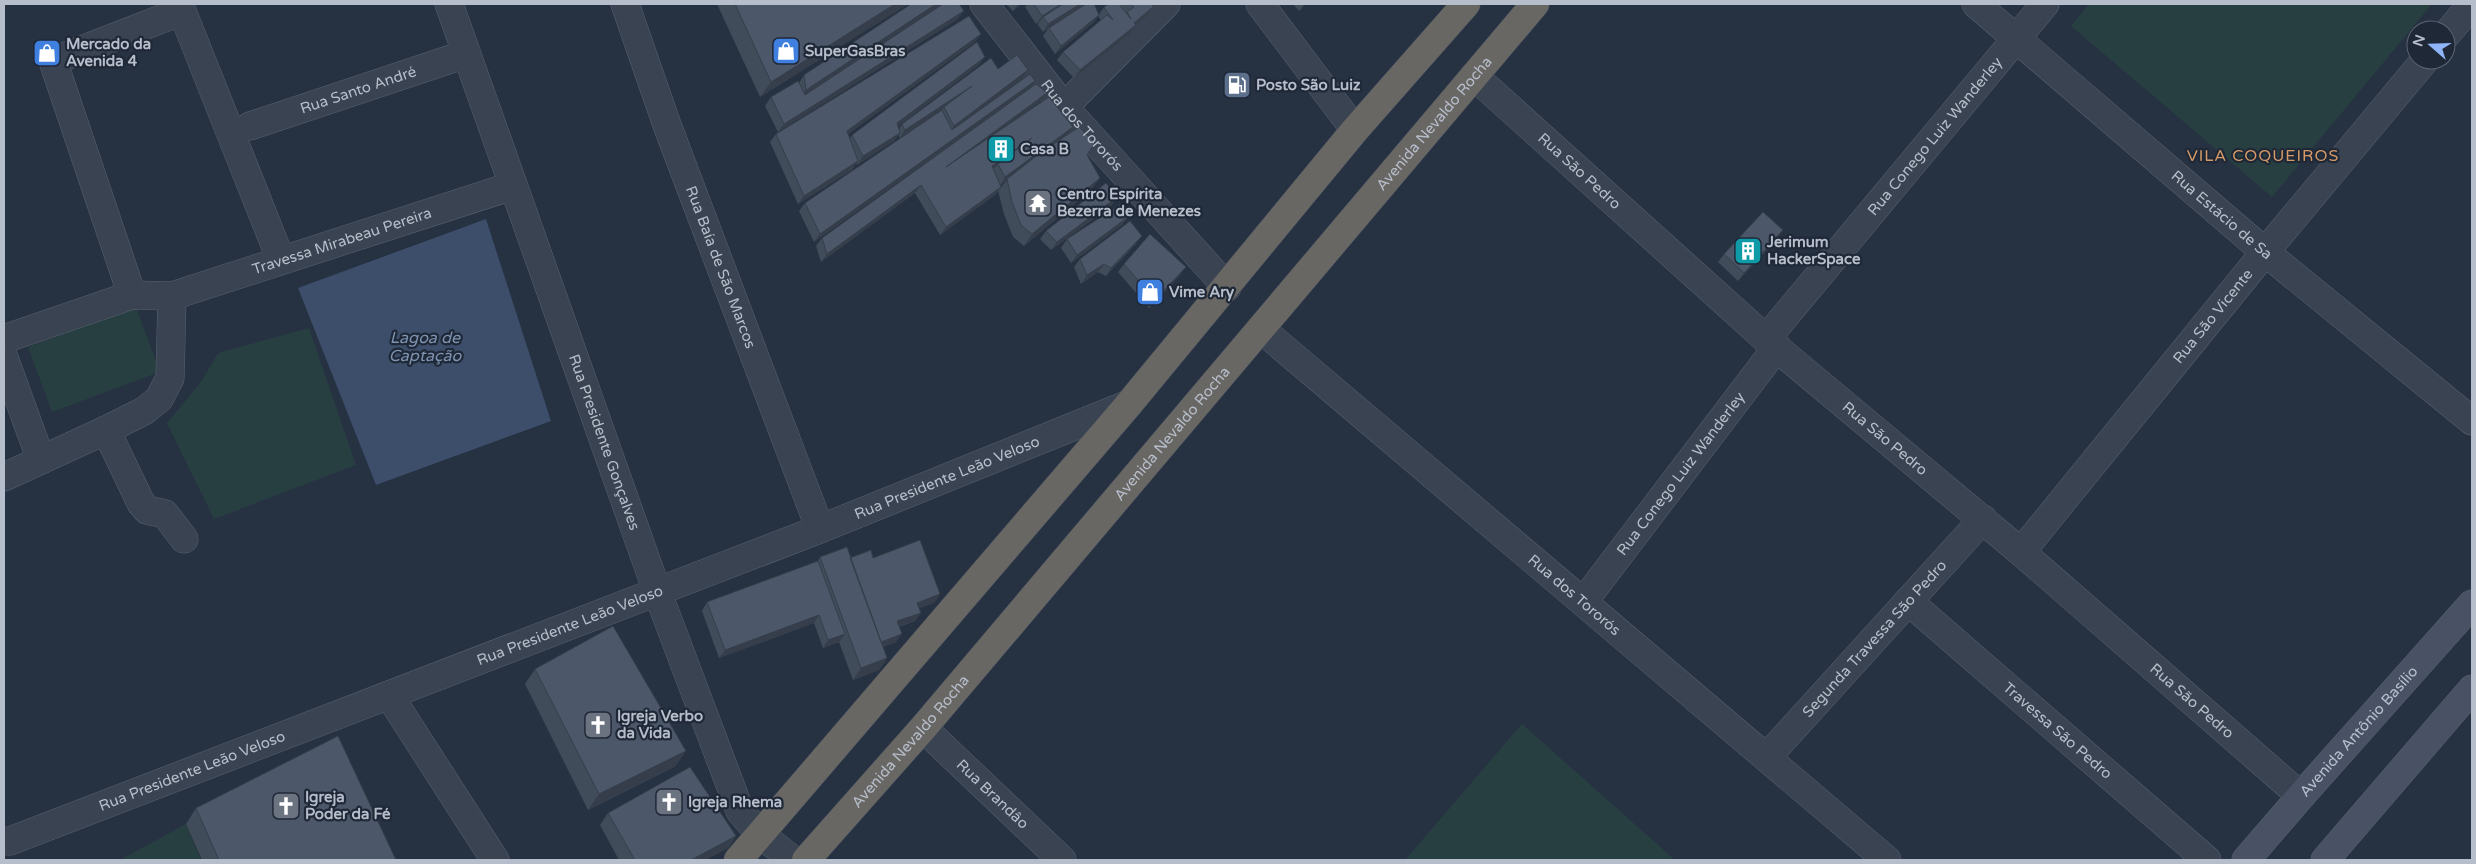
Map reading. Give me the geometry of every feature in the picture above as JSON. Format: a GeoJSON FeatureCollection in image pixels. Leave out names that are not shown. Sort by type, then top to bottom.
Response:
{"type":"FeatureCollection","features":[{"type":"Feature","properties":{"kind":"highway"},"geometry":{"type":"LineString","coordinates":[[738,860],[759,833],[1129,404],[1355,130],[1466,4]]}},
{"type":"Feature","properties":{"kind":"highway","name":"Avenida Nevaldo Rocha"},"geometry":{"type":"LineString","coordinates":[[806,860],[923,728],[1535,4]]}},
{"type":"Feature","properties":{"kind":"main road","name":"Avenida Antônio Basílio"},"geometry":{"type":"LineString","coordinates":[[2246,860],[2300,796],[2472,604]]}},
{"type":"Feature","properties":{"kind":"main road"},"geometry":{"type":"LineString","coordinates":[[2325,860],[2472,689]]}},
{"type":"Feature","properties":{"kind":"street","name":"Rua Presidente Gonçalves"},"geometry":{"type":"LineString","coordinates":[[449,4],[657,591],[740,811],[759,833],[793,860]]}},
{"type":"Feature","properties":{"kind":"street","name":"Rua Baía de São Marcos"},"geometry":{"type":"LineString","coordinates":[[625,4],[667,126],[820,528]]}},
{"type":"Feature","properties":{"kind":"street","name":"Rua dos Tororós"},"geometry":{"type":"LineString","coordinates":[[984,4],[1064,107],[1227,287]]}},
{"type":"Feature","properties":{"kind":"street"},"geometry":{"type":"LineString","coordinates":[[1064,107],[1166,4]]}},
{"type":"Feature","properties":{"kind":"street"},"geometry":{"type":"LineString","coordinates":[[1260,4],[1355,130]]}},
{"type":"Feature","properties":{"kind":"street","name":"Rua Estácio de Sa"},"geometry":{"type":"LineString","coordinates":[[1976,4],[2265,252],[2472,421]]}},
{"type":"Feature","properties":{"kind":"street","name":"Rua Conego Luiz Wanderley"},"geometry":{"type":"LineString","coordinates":[[1584,601],[1771,343],[2046,4]]}},
{"type":"Feature","properties":{"kind":"street"},"geometry":{"type":"LineString","coordinates":[[2456,23],[2472,4]]}},
{"type":"Feature","properties":{"kind":"street"},"geometry":{"type":"LineString","coordinates":[[132,295],[53,60],[182,11],[281,260]]}},
{"type":"Feature","properties":{"kind":"street","name":"Rua Santo André"},"geometry":{"type":"LineString","coordinates":[[250,126],[466,54]]}},
{"type":"Feature","properties":{"kind":"street","name":"Rua São Vicente"},"geometry":{"type":"LineString","coordinates":[[2022,552],[2265,252],[2417,70]]}},
{"type":"Feature","properties":{"kind":"street","name":"Rua São Pedro"},"geometry":{"type":"LineString","coordinates":[[1474,76],[1771,343],[2022,552],[2300,796]]}},
{"type":"Feature","properties":{"kind":"street","name":"Travessa Mirabeau Pereira"},"geometry":{"type":"LineString","coordinates":[[4,339],[132,295],[172,296],[512,186]]}},
{"type":"Feature","properties":{"kind":"street"},"geometry":{"type":"LineString","coordinates":[[4,477],[106,430],[152,406],[166,390],[172,365],[172,296]]}},
{"type":"Feature","properties":{"kind":"street","name":"Rua dos Tororós"},"geometry":{"type":"LineString","coordinates":[[1261,329],[1888,860]]}},
{"type":"Feature","properties":{"kind":"street"},"geometry":{"type":"LineString","coordinates":[[4,358],[41,460]]}},
{"type":"Feature","properties":{"kind":"street","name":"Rua Presidente Leão Veloso"},"geometry":{"type":"LineString","coordinates":[[6,844],[820,528],[1129,404]]}},
{"type":"Feature","properties":{"kind":"street"},"geometry":{"type":"LineString","coordinates":[[106,430],[141,503],[148,510],[165,514],[184,540]]}},
{"type":"Feature","properties":{"kind":"street","name":"Segunda Travessa São Pedro"},"geometry":{"type":"LineString","coordinates":[[1767,757],[1982,519]]}},
{"type":"Feature","properties":{"kind":"street","name":"Travessa São Pedro"},"geometry":{"type":"LineString","coordinates":[[1908,601],[2207,860]]}},
{"type":"Feature","properties":{"kind":"street"},"geometry":{"type":"LineString","coordinates":[[389,695],[495,860]]}},
{"type":"Feature","properties":{"kind":"street","name":"Rua Brandâo"},"geometry":{"type":"LineString","coordinates":[[923,728],[1062,860]]}},
{"type":"Feature","properties":{"kind":"green space"},"geometry":{"type":"Polygon","coordinates":[[[2089,4],[2432,4],[2419,20],[2406,20],[2406,35],[2272,197],[2071,26],[2089,4]]]}},
{"type":"Feature","properties":{"kind":"green space"},"geometry":{"type":"Polygon","coordinates":[[[136,307],[160,372],[52,412],[28,347],[136,307]]]}},
{"type":"Feature","properties":{"kind":"green space"},"geometry":{"type":"Polygon","coordinates":[[[309,328],[356,465],[214,519],[167,423],[201,382],[218,353],[309,328]]]}},
{"type":"Feature","properties":{"kind":"green space"},"geometry":{"type":"Polygon","coordinates":[[[1522,724],[1675,860],[1405,860],[1522,724]]]}},
{"type":"Feature","properties":{"kind":"green space"},"geometry":{"type":"Polygon","coordinates":[[[186,824],[201,860],[120,860],[186,824]]]}},
{"type":"Feature","properties":{"kind":"water","name":"Lagoa de Captação"},"geometry":{"type":"Polygon","coordinates":[[[486,219],[551,421],[376,485],[298,288],[486,219]]]}},
{"type":"Feature","properties":{"kind":"building","name":"SuperGasBras"},"geometry":{"type":"Polygon","coordinates":[[[735,4],[895,4],[771,82],[735,4]]]}},
{"type":"Feature","properties":{"kind":"building"},"geometry":{"type":"Polygon","coordinates":[[[911,4],[936,4],[806,90],[804,75],[911,4]]]}},
{"type":"Feature","properties":{"kind":"building"},"geometry":{"type":"Polygon","coordinates":[[[943,4],[959,4],[964,11],[784,124],[771,97],[798,81],[805,95],[943,4]]]}},
{"type":"Feature","properties":{"kind":"building"},"geometry":{"type":"Polygon","coordinates":[[[1034,4],[1061,4],[1042,16],[1034,4]]]}},
{"type":"Feature","properties":{"kind":"building"},"geometry":{"type":"Polygon","coordinates":[[[1063,4],[1080,4],[1048,24],[1043,17],[1063,4]]]}},
{"type":"Feature","properties":{"kind":"building"},"geometry":{"type":"Polygon","coordinates":[[[1086,4],[1094,4],[1099,15],[1061,46],[1049,28],[1086,4]]]}},
{"type":"Feature","properties":{"kind":"building"},"geometry":{"type":"Polygon","coordinates":[[[1109,4],[1119,4],[1131,19],[1127,12],[1134,7],[1130,4],[1151,4],[1154,6],[1134,23],[1136,25],[1080,70],[1063,52],[1107,15],[1113,20],[1104,7],[1109,4]]]}},
{"type":"Feature","properties":{"kind":"building"},"geometry":{"type":"Polygon","coordinates":[[[969,16],[981,34],[847,131],[858,161],[804,196],[776,134],[969,16]]]}},
{"type":"Feature","properties":{"kind":"building"},"geometry":{"type":"Polygon","coordinates":[[[977,42],[985,57],[897,123],[900,133],[863,156],[852,135],[977,42]]]}},
{"type":"Feature","properties":{"kind":"building"},"geometry":{"type":"Polygon","coordinates":[[[1017,55],[1028,70],[954,126],[944,107],[972,86],[905,130],[902,124],[991,58],[998,69],[1017,55]]]}},
{"type":"Feature","properties":{"kind":"building"},"geometry":{"type":"Polygon","coordinates":[[[1030,74],[1035,81],[820,234],[805,203],[942,110],[952,130],[1030,74]]]}},
{"type":"Feature","properties":{"kind":"building"},"geometry":{"type":"Polygon","coordinates":[[[1036,84],[1047,93],[946,167],[1049,97],[1073,127],[1005,177],[998,164],[1032,138],[992,166],[1001,187],[946,227],[921,185],[827,254],[822,238],[1036,84]]]}},
{"type":"Feature","properties":{"kind":"building","name":"Centro Espírita Bezerra de Menezes"},"geometry":{"type":"Polygon","coordinates":[[[1079,127],[1095,143],[1087,155],[1100,178],[1032,234],[1021,225],[1012,202],[1007,179],[1040,153],[1079,127]]]}},
{"type":"Feature","properties":{"kind":"building"},"geometry":{"type":"Polygon","coordinates":[[[1106,183],[1117,197],[1057,242],[1046,231],[1106,183]]]}},
{"type":"Feature","properties":{"kind":"building"},"geometry":{"type":"Polygon","coordinates":[[[1121,204],[1128,217],[1077,255],[1067,239],[1121,204]]]}},
{"type":"Feature","properties":{"kind":"building","name":"Jerimum HackerSpace"},"geometry":{"type":"Polygon","coordinates":[[[1763,212],[1783,230],[1744,273],[1724,254],[1763,212]]]}},
{"type":"Feature","properties":{"kind":"building"},"geometry":{"type":"Polygon","coordinates":[[[1130,221],[1142,236],[1111,268],[1104,264],[1087,275],[1080,259],[1130,221]]]}},
{"type":"Feature","properties":{"kind":"building","name":"Vime Ary"},"geometry":{"type":"Polygon","coordinates":[[[1150,234],[1186,267],[1155,300],[1124,264],[1150,234]]]}},
{"type":"Feature","properties":{"kind":"building"},"geometry":{"type":"Polygon","coordinates":[[[920,540],[940,594],[917,603],[921,613],[897,621],[902,634],[881,642],[850,558],[871,550],[873,558],[920,540]]]}},
{"type":"Feature","properties":{"kind":"building"},"geometry":{"type":"Polygon","coordinates":[[[847,547],[887,658],[861,668],[820,557],[847,547]]]}},
{"type":"Feature","properties":{"kind":"building"},"geometry":{"type":"Polygon","coordinates":[[[818,561],[845,634],[828,640],[819,615],[725,650],[707,602],[818,561]]]}},
{"type":"Feature","properties":{"kind":"building","name":"Igreja Verbo da Vida"},"geometry":{"type":"Polygon","coordinates":[[[613,626],[686,751],[599,794],[535,669],[613,626]]]}},
{"type":"Feature","properties":{"kind":"building","name":"Igreja Poder da Fé"},"geometry":{"type":"Polygon","coordinates":[[[338,736],[396,860],[219,860],[196,808],[338,736]]]}},
{"type":"Feature","properties":{"kind":"building","name":"Igreja Rhema"},"geometry":{"type":"Polygon","coordinates":[[[690,767],[736,836],[691,860],[635,860],[608,813],[690,767]]]}},
{"type":"Feature","properties":{"kind":"place","name":"SuperGasBras"},"geometry":{"type":"Point","coordinates":[786,51]}},
{"type":"Feature","properties":{"kind":"place","name":"Mercado da Avenida 4"},"geometry":{"type":"Point","coordinates":[47,53]}},
{"type":"Feature","properties":{"kind":"place","name":"Posto São Luiz"},"geometry":{"type":"Point","coordinates":[1237,85]}},
{"type":"Feature","properties":{"kind":"place","name":"Casa B"},"geometry":{"type":"Point","coordinates":[1001,149]}},
{"type":"Feature","properties":{"kind":"place","name":"Centro Espírita Bezerra de Menezes"},"geometry":{"type":"Point","coordinates":[1038,203]}},
{"type":"Feature","properties":{"kind":"place","name":"Jerimum HackerSpace"},"geometry":{"type":"Point","coordinates":[1748,251]}},
{"type":"Feature","properties":{"kind":"place","name":"Vime Ary"},"geometry":{"type":"Point","coordinates":[1150,292]}},
{"type":"Feature","properties":{"kind":"place","name":"Igreja Verbo da Vida"},"geometry":{"type":"Point","coordinates":[598,725]}},
{"type":"Feature","properties":{"kind":"place","name":"Igreja Rhema"},"geometry":{"type":"Point","coordinates":[669,802]}},
{"type":"Feature","properties":{"kind":"place","name":"Igreja Poder da Fé"},"geometry":{"type":"Point","coordinates":[286,806]}},
{"type":"Feature","properties":{"kind":"district","name":"VILA COQUEIROS"},"geometry":{"type":"Point","coordinates":[2263,155]}}]}
